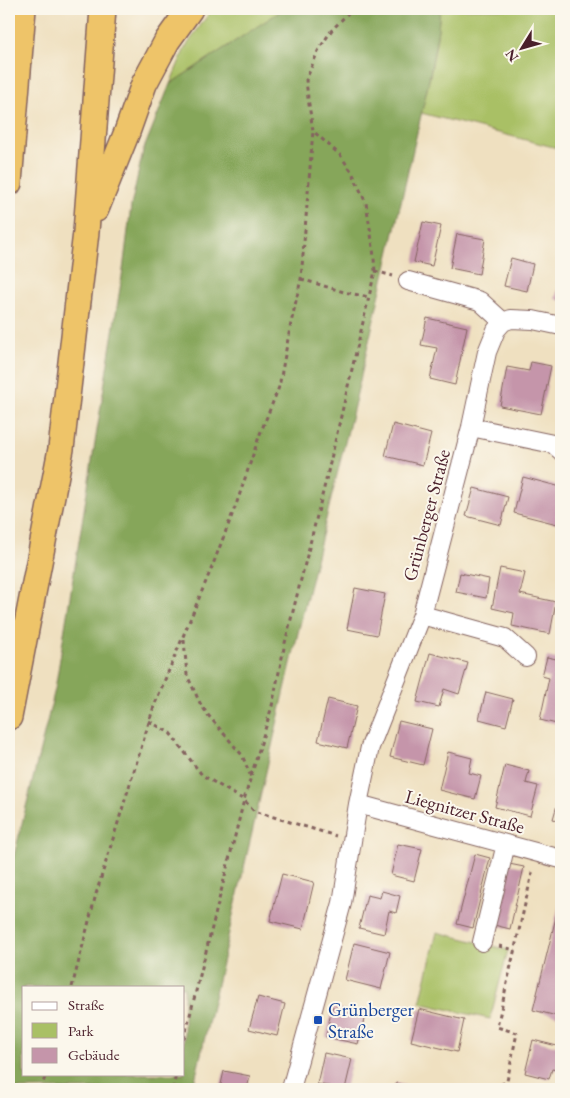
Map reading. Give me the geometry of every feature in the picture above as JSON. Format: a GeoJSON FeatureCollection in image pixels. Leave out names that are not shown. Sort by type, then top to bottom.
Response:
{"type":"FeatureCollection","features":[{"type":"Feature","properties":{"kind":"highway"},"geometry":{"type":"LineString","coordinates":[[9,183],[23,9]]}},
{"type":"Feature","properties":{"kind":"highway"},"geometry":{"type":"LineString","coordinates":[[9,716],[61,449],[86,232],[103,9]]}},
{"type":"Feature","properties":{"kind":"highway"},"geometry":{"type":"LineString","coordinates":[[86,232],[127,132],[144,84],[167,41],[190,9]]}},
{"type":"Feature","properties":{"kind":"street"},"geometry":{"type":"LineString","coordinates":[[408,281],[480,300],[503,322],[520,318],[561,326]]}},
{"type":"Feature","properties":{"kind":"street","name":"Grünberger Straße"},"geometry":{"type":"LineString","coordinates":[[291,1089],[342,903],[358,804],[370,747],[422,615],[471,426],[487,352],[496,330],[503,322]]}},
{"type":"Feature","properties":{"kind":"street"},"geometry":{"type":"LineString","coordinates":[[471,426],[552,444],[561,451]]}},
{"type":"Feature","properties":{"kind":"street"},"geometry":{"type":"LineString","coordinates":[[422,615],[505,638],[526,657]]}},
{"type":"Feature","properties":{"kind":"street","name":"Liegnitzer Straße"},"geometry":{"type":"LineString","coordinates":[[358,804],[561,859]]}},
{"type":"Feature","properties":{"kind":"street"},"geometry":{"type":"LineString","coordinates":[[482,942],[506,844]]}},
{"type":"Feature","properties":{"kind":"path"},"geometry":{"type":"LineString","coordinates":[[72,986],[96,894],[154,706],[234,512],[260,434],[279,387],[290,323],[301,279],[313,131],[306,80],[318,51],[331,32],[352,9]]}},
{"type":"Feature","properties":{"kind":"path"},"geometry":{"type":"LineString","coordinates":[[185,1035],[244,800],[272,706],[285,643],[326,480],[375,271],[366,203],[352,172],[340,155],[313,131]]}},
{"type":"Feature","properties":{"kind":"path"},"geometry":{"type":"LineString","coordinates":[[301,279],[344,292],[369,297]]}},
{"type":"Feature","properties":{"kind":"path"},"geometry":{"type":"LineString","coordinates":[[183,638],[187,675],[200,703],[242,755],[251,778]]}},
{"type":"Feature","properties":{"kind":"path"},"geometry":{"type":"LineString","coordinates":[[149,722],[170,734],[202,775],[244,800],[254,811],[353,842]]}},
{"type":"Feature","properties":{"kind":"path"},"geometry":{"type":"LineString","coordinates":[[494,1089],[506,1081],[517,1034],[497,1027],[536,853]]}},
{"type":"Feature","properties":{"kind":"path"},"geometry":{"type":"LineString","coordinates":[[42,1089],[45,1076]]}},
{"type":"Feature","properties":{"kind":"path"},"geometry":{"type":"LineString","coordinates":[[173,1089],[176,1076]]}},
{"type":"Feature","properties":{"kind":"green space"},"geometry":{"type":"Polygon","coordinates":[[[212,9],[284,9],[170,84],[185,48],[212,9]]]}},
{"type":"Feature","properties":{"kind":"green space"},"geometry":{"type":"Polygon","coordinates":[[[284,9],[440,9],[428,85],[355,402],[298,633],[193,1089],[9,1089],[9,876],[55,689],[123,270],[131,206],[143,151],[170,84],[284,9]]]}},
{"type":"Feature","properties":{"kind":"green space"},"geometry":{"type":"Polygon","coordinates":[[[440,9],[561,9],[561,149],[421,113],[433,61],[440,9]]]}},
{"type":"Feature","properties":{"kind":"green space"},"geometry":{"type":"Polygon","coordinates":[[[437,932],[508,950],[490,1019],[420,1003],[437,932]]]}},
{"type":"Feature","properties":{"kind":"building"},"geometry":{"type":"Polygon","coordinates":[[[423,222],[441,226],[432,266],[414,262],[423,222]]]}},
{"type":"Feature","properties":{"kind":"building"},"geometry":{"type":"Polygon","coordinates":[[[457,234],[485,239],[479,274],[450,268],[457,234]]]}},
{"type":"Feature","properties":{"kind":"building"},"geometry":{"type":"Polygon","coordinates":[[[511,258],[533,264],[527,291],[504,286],[511,258]]]}},
{"type":"Feature","properties":{"kind":"building"},"geometry":{"type":"Polygon","coordinates":[[[561,277],[561,301],[555,299],[561,277]]]}},
{"type":"Feature","properties":{"kind":"building"},"geometry":{"type":"Polygon","coordinates":[[[427,318],[467,327],[455,385],[430,379],[437,348],[421,345],[427,318]]]}},
{"type":"Feature","properties":{"kind":"building"},"geometry":{"type":"Polygon","coordinates":[[[531,362],[551,366],[541,414],[500,406],[507,367],[529,371],[531,362]]]}},
{"type":"Feature","properties":{"kind":"building"},"geometry":{"type":"Polygon","coordinates":[[[561,406],[561,424],[557,423],[561,406]]]}},
{"type":"Feature","properties":{"kind":"building"},"geometry":{"type":"Polygon","coordinates":[[[393,424],[431,434],[423,465],[385,456],[393,424]]]}},
{"type":"Feature","properties":{"kind":"building"},"geometry":{"type":"Polygon","coordinates":[[[523,477],[561,487],[561,525],[514,513],[523,477]]]}},
{"type":"Feature","properties":{"kind":"building"},"geometry":{"type":"Polygon","coordinates":[[[474,488],[508,497],[501,525],[466,516],[474,488]]]}},
{"type":"Feature","properties":{"kind":"building"},"geometry":{"type":"Polygon","coordinates":[[[500,568],[525,573],[520,594],[556,602],[550,634],[512,626],[514,613],[492,608],[500,568]]]}},
{"type":"Feature","properties":{"kind":"building"},"geometry":{"type":"Polygon","coordinates":[[[460,573],[489,579],[486,598],[456,592],[460,573]]]}},
{"type":"Feature","properties":{"kind":"building"},"geometry":{"type":"Polygon","coordinates":[[[355,588],[385,594],[377,635],[347,629],[355,588]]]}},
{"type":"Feature","properties":{"kind":"building"},"geometry":{"type":"Polygon","coordinates":[[[430,653],[468,663],[459,694],[444,689],[439,707],[417,702],[430,653]]]}},
{"type":"Feature","properties":{"kind":"building"},"geometry":{"type":"Polygon","coordinates":[[[547,657],[561,660],[561,725],[540,720],[549,678],[542,676],[547,657]]]}},
{"type":"Feature","properties":{"kind":"building"},"geometry":{"type":"Polygon","coordinates":[[[486,692],[513,699],[506,726],[479,719],[486,692]]]}},
{"type":"Feature","properties":{"kind":"building"},"geometry":{"type":"Polygon","coordinates":[[[328,699],[357,706],[347,748],[318,741],[328,699]]]}},
{"type":"Feature","properties":{"kind":"building"},"geometry":{"type":"Polygon","coordinates":[[[399,721],[432,729],[423,765],[390,757],[399,721]]]}},
{"type":"Feature","properties":{"kind":"building"},"geometry":{"type":"Polygon","coordinates":[[[448,752],[472,758],[469,773],[481,776],[475,799],[439,790],[448,752]]]}},
{"type":"Feature","properties":{"kind":"building"},"geometry":{"type":"Polygon","coordinates":[[[505,765],[529,771],[526,783],[538,786],[530,816],[495,807],[505,765]]]}},
{"type":"Feature","properties":{"kind":"building"},"geometry":{"type":"Polygon","coordinates":[[[561,791],[561,821],[553,819],[561,791]]]}},
{"type":"Feature","properties":{"kind":"building"},"geometry":{"type":"Polygon","coordinates":[[[398,844],[422,849],[414,881],[391,875],[398,844]]]}},
{"type":"Feature","properties":{"kind":"building"},"geometry":{"type":"Polygon","coordinates":[[[475,854],[490,858],[473,928],[457,924],[475,854]]]}},
{"type":"Feature","properties":{"kind":"building"},"geometry":{"type":"Polygon","coordinates":[[[509,864],[524,867],[510,929],[494,925],[509,864]]]}},
{"type":"Feature","properties":{"kind":"building"},"geometry":{"type":"Polygon","coordinates":[[[282,874],[314,882],[303,929],[270,921],[282,874]]]}},
{"type":"Feature","properties":{"kind":"building"},"geometry":{"type":"Polygon","coordinates":[[[382,891],[400,896],[396,913],[389,911],[384,934],[359,928],[367,895],[380,898],[382,891]]]}},
{"type":"Feature","properties":{"kind":"building"},"geometry":{"type":"Polygon","coordinates":[[[561,897],[561,1017],[533,1010],[561,897]]]}},
{"type":"Feature","properties":{"kind":"building"},"geometry":{"type":"Polygon","coordinates":[[[354,943],[390,952],[381,989],[345,980],[354,943]]]}},
{"type":"Feature","properties":{"kind":"building"},"geometry":{"type":"Polygon","coordinates":[[[258,997],[285,1004],[277,1036],[249,1029],[258,997]]]}},
{"type":"Feature","properties":{"kind":"building"},"geometry":{"type":"Polygon","coordinates":[[[332,1007],[365,1015],[358,1044],[326,1037],[332,1007]]]}},
{"type":"Feature","properties":{"kind":"building"},"geometry":{"type":"Polygon","coordinates":[[[419,1009],[464,1020],[457,1052],[411,1041],[419,1009]]]}},
{"type":"Feature","properties":{"kind":"building"},"geometry":{"type":"Polygon","coordinates":[[[533,1040],[561,1047],[561,1071],[552,1069],[549,1079],[525,1073],[533,1040]]]}},
{"type":"Feature","properties":{"kind":"building"},"geometry":{"type":"Polygon","coordinates":[[[324,1053],[352,1059],[345,1089],[317,1084],[324,1053]]]}},
{"type":"Feature","properties":{"kind":"building"},"geometry":{"type":"Polygon","coordinates":[[[224,1071],[250,1076],[247,1089],[220,1089],[224,1071]]]}},
{"type":"Feature","properties":{"kind":"building"},"geometry":{"type":"Polygon","coordinates":[[[396,1083],[418,1089],[394,1089],[396,1083]]]}},
{"type":"Feature","properties":{"kind":"place","name":"Grünberger Straße"},"geometry":{"type":"Point","coordinates":[318,1020]}}]}
